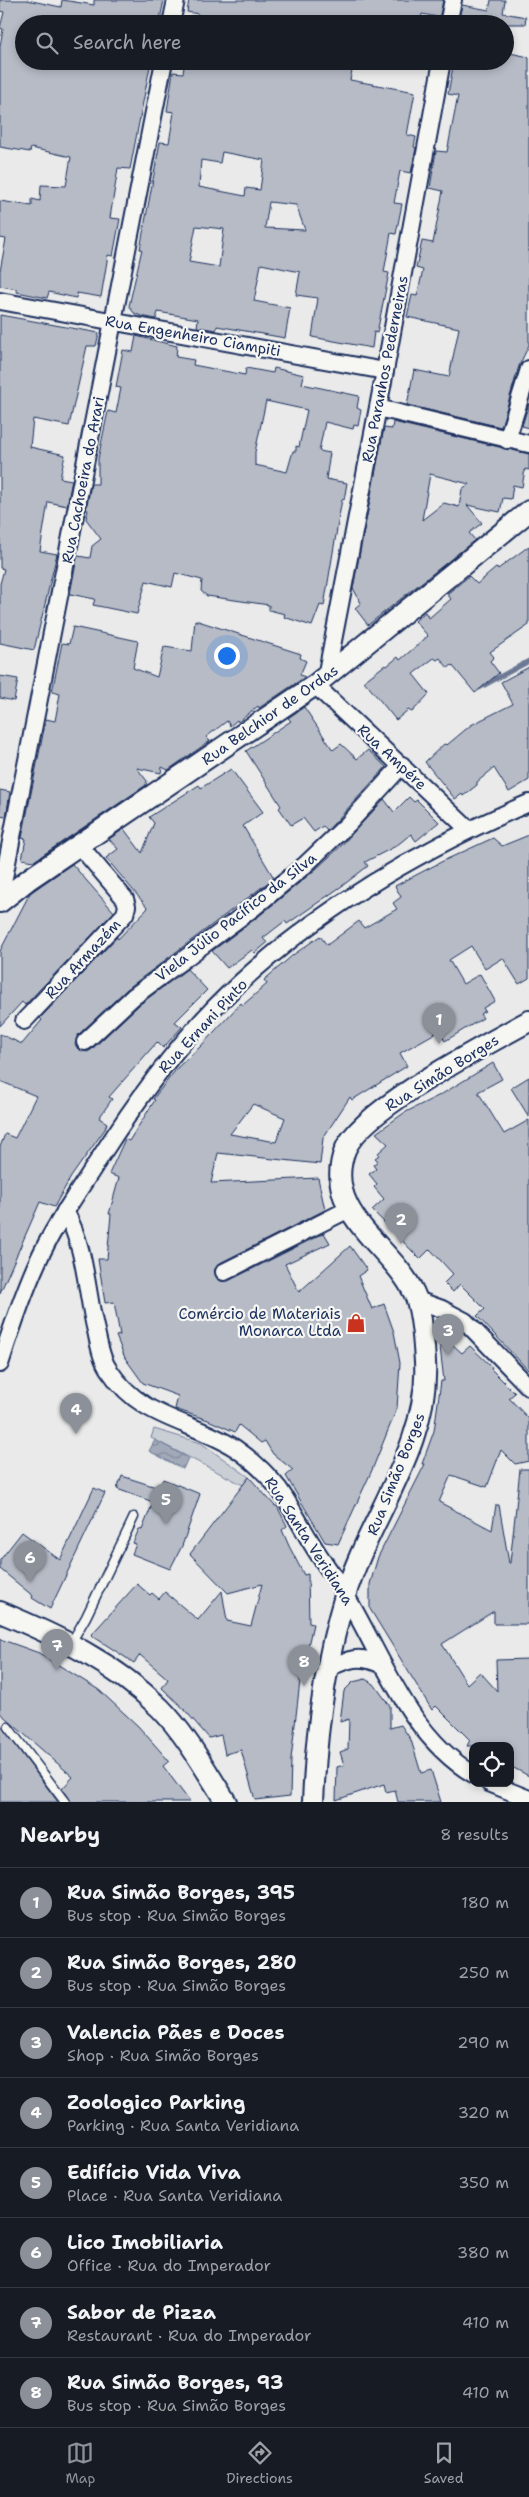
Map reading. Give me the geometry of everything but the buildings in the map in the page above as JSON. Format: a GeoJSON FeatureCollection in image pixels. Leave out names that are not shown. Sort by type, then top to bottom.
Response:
{"type":"FeatureCollection","features":[{"type":"Feature","properties":{"kind":"street"},"geometry":{"type":"LineString","coordinates":[[173,15],[176,0]]}},
{"type":"Feature","properties":{"kind":"street"},"geometry":{"type":"LineString","coordinates":[[450,15],[453,0]]}},
{"type":"Feature","properties":{"kind":"street","name":"Rua Cachoeira do Arari"},"geometry":{"type":"LineString","coordinates":[[0,898],[115,322],[162,70]]}},
{"type":"Feature","properties":{"kind":"street","name":"Rua Paranhos Pederneiras"},"geometry":{"type":"LineString","coordinates":[[321,681],[378,408],[440,70]]}},
{"type":"Feature","properties":{"kind":"street","name":"Rua Engenheiro Ciampiti"},"geometry":{"type":"LineString","coordinates":[[0,301],[385,371]]}},
{"type":"Feature","properties":{"kind":"street"},"geometry":{"type":"LineString","coordinates":[[506,440],[529,369]]}},
{"type":"Feature","properties":{"kind":"street"},"geometry":{"type":"LineString","coordinates":[[378,408],[529,444]]}},
{"type":"Feature","properties":{"kind":"street","name":"Rua Belchior de Ordas"},"geometry":{"type":"LineString","coordinates":[[0,902],[29,879],[321,681],[529,511]]}},
{"type":"Feature","properties":{"kind":"street","name":"Rua Ampére"},"geometry":{"type":"LineString","coordinates":[[321,681],[402,765],[468,829]]}},
{"type":"Feature","properties":{"kind":"street","name":"Viela Júlio Pacífico da Silva"},"geometry":{"type":"LineString","coordinates":[[85,1042],[133,997],[253,908],[306,865],[348,824],[402,765]]}},
{"type":"Feature","properties":{"kind":"street","name":"Rua Ernani Pinto"},"geometry":{"type":"LineString","coordinates":[[0,1364],[15,1318],[38,1262],[66,1211],[123,1121],[151,1082],[228,995],[300,933],[394,871],[468,829],[529,803]]}},
{"type":"Feature","properties":{"kind":"street","name":"Rua Armazém"},"geometry":{"type":"LineString","coordinates":[[24,1022],[124,914],[127,906],[125,900],[80,846]]}},
{"type":"Feature","properties":{"kind":"street","name":"Rua Simão Borges"},"geometry":{"type":"LineString","coordinates":[[313,1802],[326,1670],[345,1594],[419,1424],[422,1412],[425,1362],[417,1300],[409,1284],[374,1244],[349,1209],[342,1186],[341,1168],[344,1152],[355,1134],[378,1113],[444,1069],[529,1020]]}},
{"type":"Feature","properties":{"kind":"street"},"geometry":{"type":"LineString","coordinates":[[224,1272],[349,1209]]}},
{"type":"Feature","properties":{"kind":"street","name":"Rua Santa Veridiana"},"geometry":{"type":"LineString","coordinates":[[66,1211],[72,1222],[80,1249],[98,1340],[109,1370],[142,1406],[235,1448],[258,1466],[279,1490],[345,1594],[382,1665],[428,1733],[444,1751],[469,1771]]}},
{"type":"Feature","properties":{"kind":"street"},"geometry":{"type":"LineString","coordinates":[[417,1300],[442,1309],[465,1322],[529,1387]]}},
{"type":"Feature","properties":{"kind":"street"},"geometry":{"type":"LineString","coordinates":[[0,1612],[70,1644],[99,1660],[161,1709],[204,1767],[226,1802]]}},
{"type":"Feature","properties":{"kind":"street"},"geometry":{"type":"LineString","coordinates":[[326,1670],[347,1659],[372,1660],[382,1665]]}},
{"type":"Feature","properties":{"kind":"street"},"geometry":{"type":"LineString","coordinates":[[499,1787],[529,1799]]}},
{"type":"Feature","properties":{"kind":"lane"},"geometry":{"type":"LineString","coordinates":[[70,1644],[86,1617],[134,1517]]}},
{"type":"Feature","properties":{"kind":"lane"},"geometry":{"type":"LineString","coordinates":[[8,1727],[65,1802]]}},
{"type":"Feature","properties":{"kind":"shaded area"},"geometry":{"type":"Polygon","coordinates":[[[154,1429],[201,1443],[249,1477],[243,1485],[151,1438],[154,1429]]]}},
{"type":"Feature","properties":{"kind":"water"},"geometry":{"type":"Polygon","coordinates":[[[155,1440],[188,1458],[183,1469],[149,1451],[155,1440]]]}},
{"type":"Feature","properties":{"kind":"waterway"},"geometry":{"type":"LineString","coordinates":[[479,688],[529,661]]}},
{"type":"Feature","properties":{"kind":"place","name":"Rua Simão Borges, 395"},"geometry":{"type":"Point","coordinates":[439,1044]}},
{"type":"Feature","properties":{"kind":"place","name":"Rua Simão Borges, 280"},"geometry":{"type":"Point","coordinates":[401,1244]}},
{"type":"Feature","properties":{"kind":"place","name":"Comércio de Materiais Monarca Ltda"},"geometry":{"type":"Point","coordinates":[356,1323]}},
{"type":"Feature","properties":{"kind":"place","name":"Valencia Pães e Doces"},"geometry":{"type":"Point","coordinates":[448,1355]}},
{"type":"Feature","properties":{"kind":"place","name":"Zoologico Parking"},"geometry":{"type":"Point","coordinates":[76,1434]}},
{"type":"Feature","properties":{"kind":"place","name":"Edifício Vida Viva"},"geometry":{"type":"Point","coordinates":[166,1524]}},
{"type":"Feature","properties":{"kind":"place","name":"Lico Imobiliaria"},"geometry":{"type":"Point","coordinates":[30,1582]}},
{"type":"Feature","properties":{"kind":"place","name":"Sabor de Pizza"},"geometry":{"type":"Point","coordinates":[57,1670]}},
{"type":"Feature","properties":{"kind":"place","name":"Rua Simão Borges, 93"},"geometry":{"type":"Point","coordinates":[304,1686]}}]}
